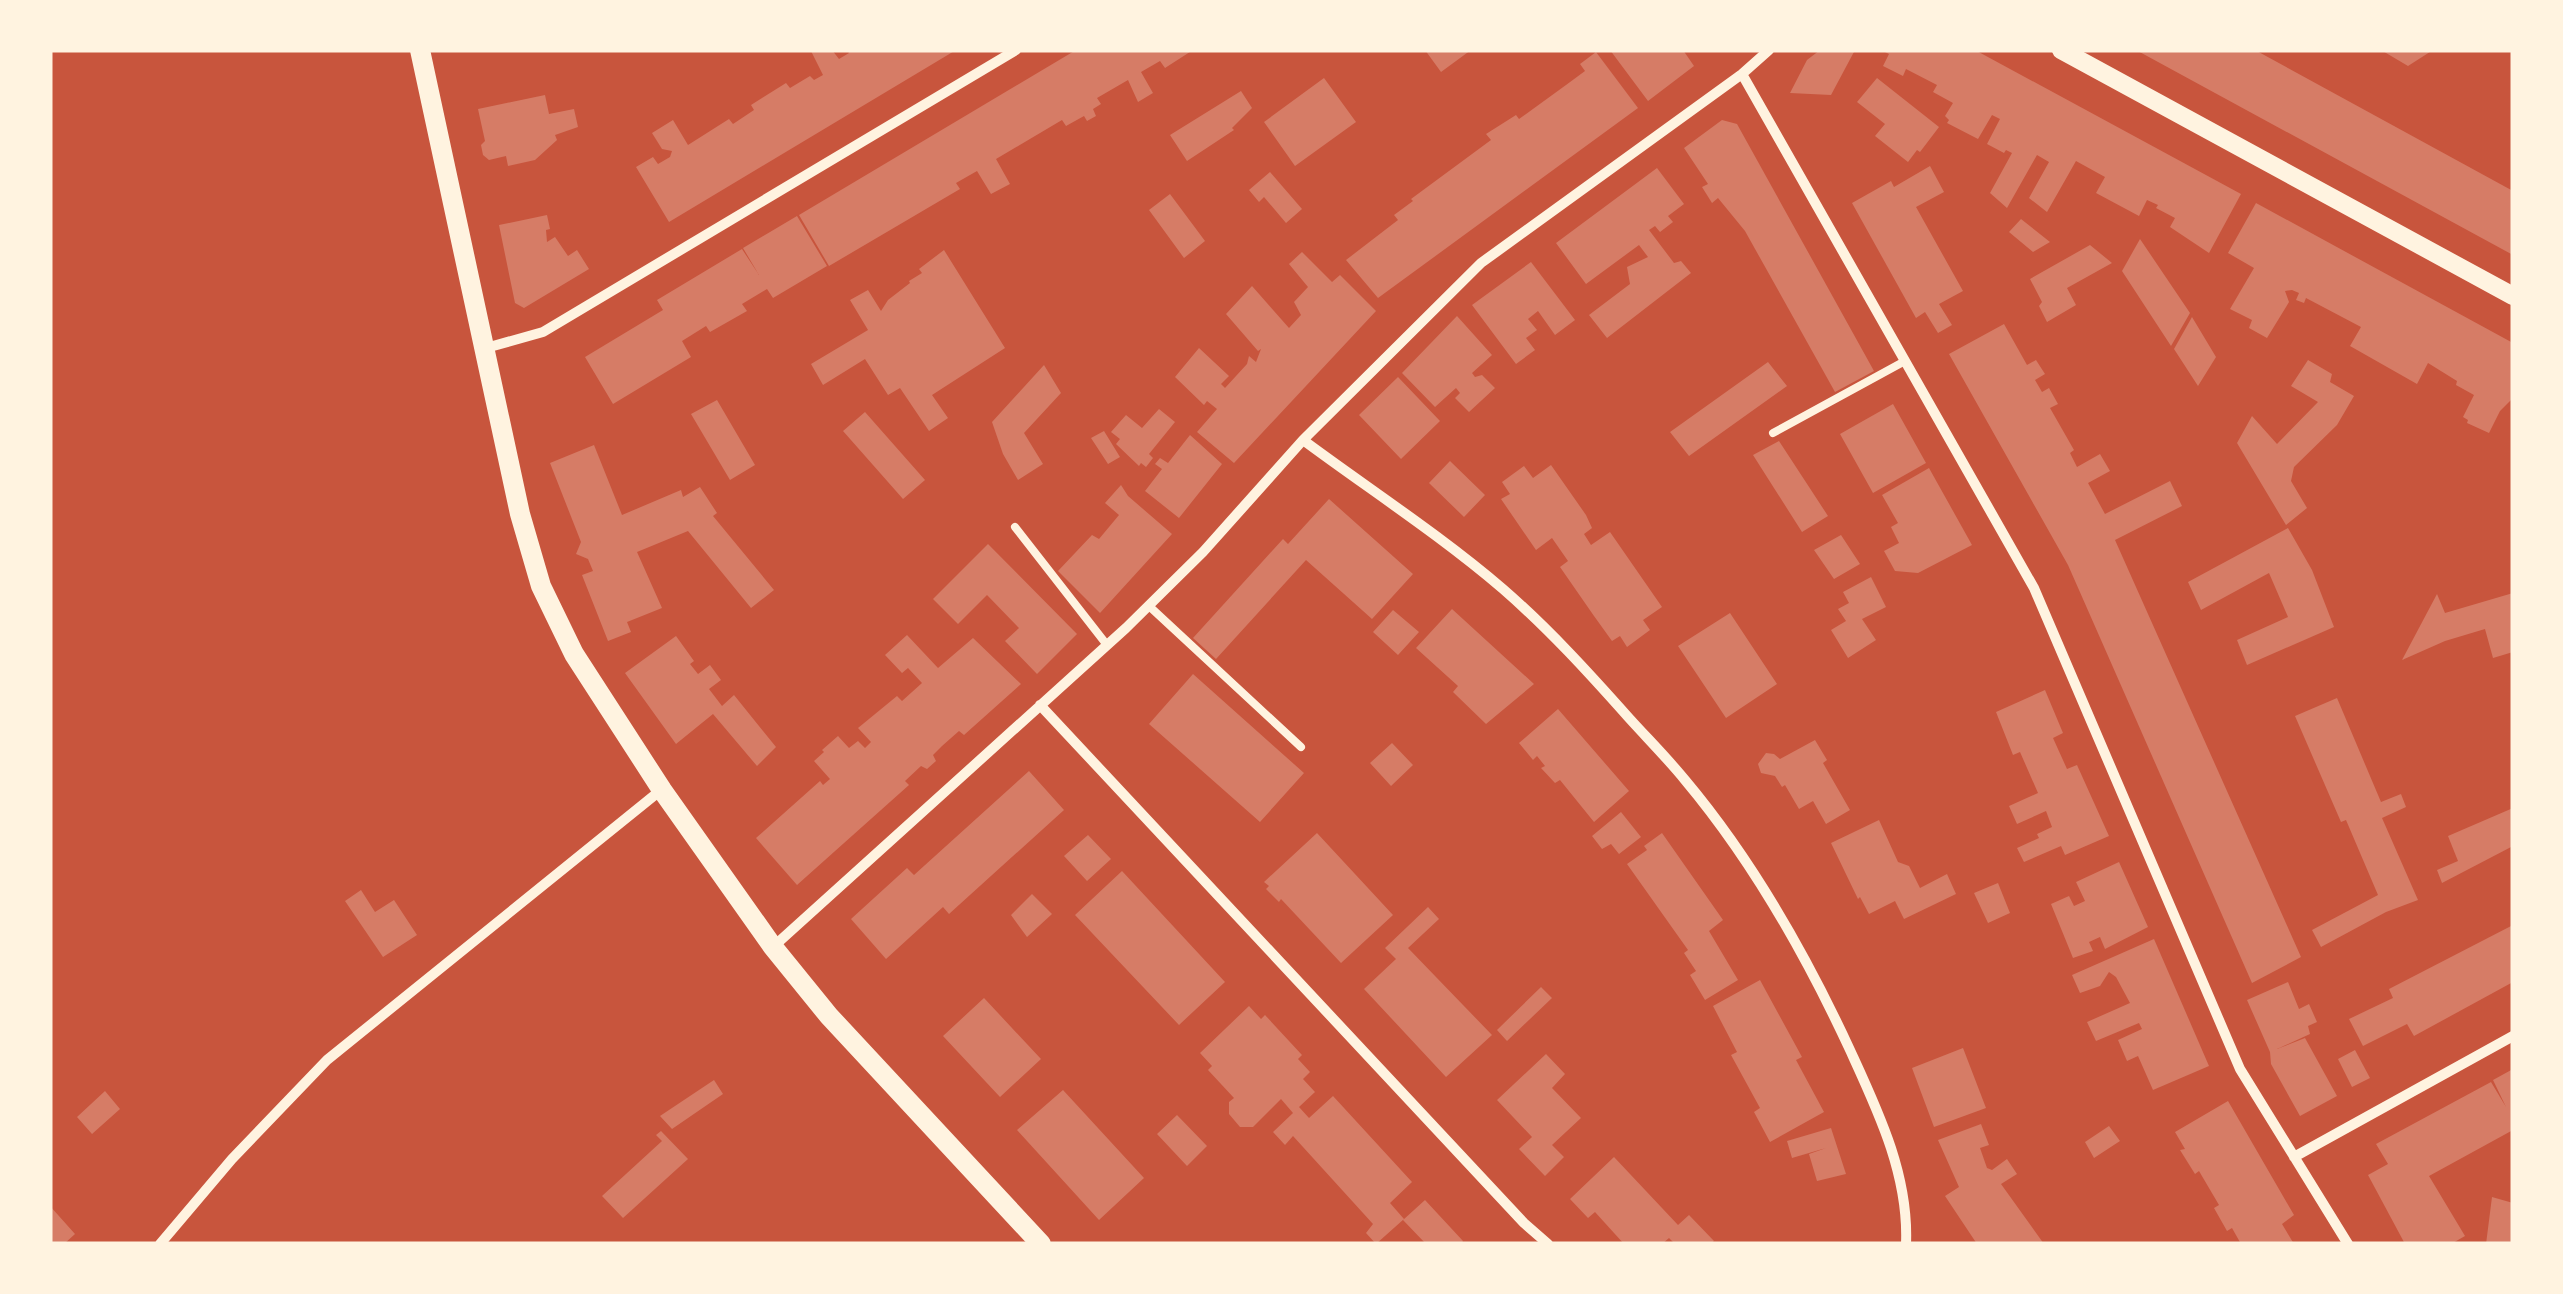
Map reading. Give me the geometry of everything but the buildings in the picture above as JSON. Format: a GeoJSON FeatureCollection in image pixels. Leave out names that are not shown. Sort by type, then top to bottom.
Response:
{"type":"FeatureCollection","features":[{"type":"Feature","properties":{"kind":"main road"},"geometry":{"type":"LineString","coordinates":[[420,50],[520,514],[540,586],[590,682],[773,947],[829,1016],[1041,1244]]}},
{"type":"Feature","properties":{"kind":"street"},"geometry":{"type":"LineString","coordinates":[[486,348],[543,332],[1016,50]]}},
{"type":"Feature","properties":{"kind":"street"},"geometry":{"type":"LineString","coordinates":[[773,947],[1148,606],[1203,552],[1303,440],[1482,263],[1742,74],[1769,50]]}},
{"type":"Feature","properties":{"kind":"street"},"geometry":{"type":"LineString","coordinates":[[2061,50],[2513,296]]}},
{"type":"Feature","properties":{"kind":"street"},"geometry":{"type":"LineString","coordinates":[[1742,74],[2034,588],[2240,1069],[2348,1244]]}},
{"type":"Feature","properties":{"kind":"street"},"geometry":{"type":"LineString","coordinates":[[1303,440],[1500,587],[1565,646],[1686,782],[1807,960],[1878,1112],[1899,1176],[1907,1219],[1906,1244]]}},
{"type":"Feature","properties":{"kind":"street"},"geometry":{"type":"LineString","coordinates":[[1040,704],[1524,1223],[1548,1244]]}},
{"type":"Feature","properties":{"kind":"street"},"geometry":{"type":"LineString","coordinates":[[160,1244],[232,1159],[327,1060],[662,790]]}},
{"type":"Feature","properties":{"kind":"street"},"geometry":{"type":"LineString","coordinates":[[2294,1157],[2513,1036]]}},
{"type":"Feature","properties":{"kind":"lane"},"geometry":{"type":"LineString","coordinates":[[1772,433],[1905,361]]}},
{"type":"Feature","properties":{"kind":"lane"},"geometry":{"type":"LineString","coordinates":[[1014,527],[1107,645]]}},
{"type":"Feature","properties":{"kind":"lane"},"geometry":{"type":"LineString","coordinates":[[1148,606],[1301,747]]}}]}
